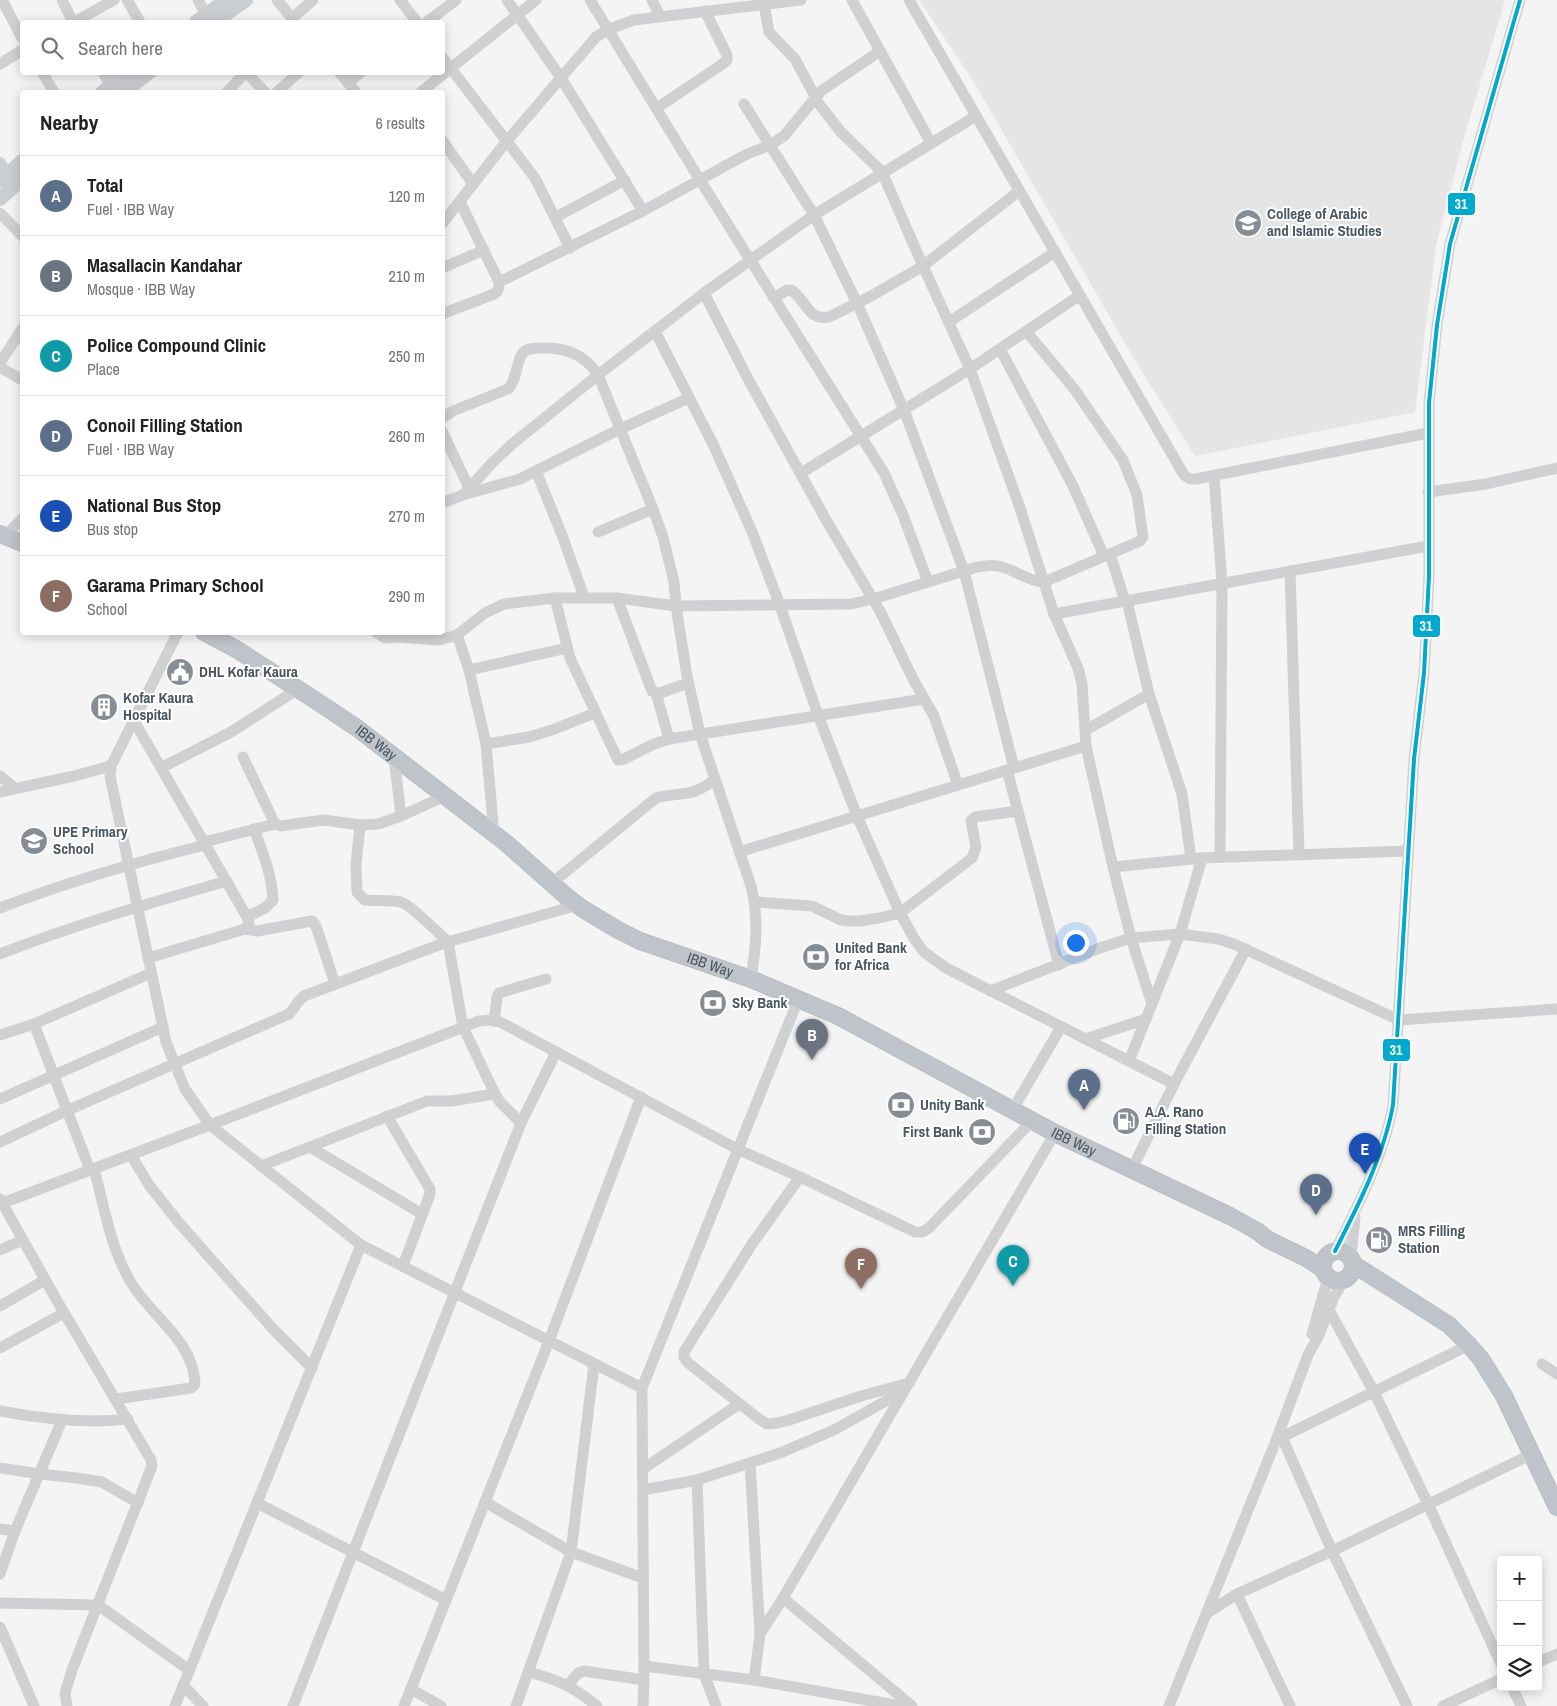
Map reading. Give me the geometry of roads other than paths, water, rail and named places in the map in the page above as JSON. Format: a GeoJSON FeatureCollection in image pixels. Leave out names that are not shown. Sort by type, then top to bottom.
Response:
{"type":"FeatureCollection","features":[{"type":"Feature","properties":{"kind":"highway"},"geometry":{"type":"LineString","coordinates":[[2,535],[20,542]]}},
{"type":"Feature","properties":{"kind":"highway","name":"IBB Way"},"geometry":{"type":"LineString","coordinates":[[210,635],[236,649],[350,724],[494,834],[578,905],[612,926],[640,941],[750,979],[838,1016],[1055,1133],[1230,1216],[1257,1231],[1274,1235],[1339,1266],[1412,1303],[1449,1326],[1470,1345],[1494,1378],[1557,1507]]}},
{"type":"Feature","properties":{"kind":"main road"},"geometry":{"type":"LineString","coordinates":[[206,20],[226,0]]}},
{"type":"Feature","properties":{"kind":"main road"},"geometry":{"type":"LineString","coordinates":[[206,20],[246,0]]}},
{"type":"Feature","properties":{"kind":"main road"},"geometry":{"type":"LineString","coordinates":[[106,89],[124,75]]}},
{"type":"Feature","properties":{"kind":"main road"},"geometry":{"type":"LineString","coordinates":[[127,90],[146,75]]}},
{"type":"Feature","properties":{"kind":"main road"},"geometry":{"type":"LineString","coordinates":[[0,199],[9,176],[20,163]]}},
{"type":"Feature","properties":{"kind":"street"},"geometry":{"type":"LineString","coordinates":[[2,0],[20,34]]}},
{"type":"Feature","properties":{"kind":"street"},"geometry":{"type":"LineString","coordinates":[[62,0],[73,20]]}},
{"type":"Feature","properties":{"kind":"street"},"geometry":{"type":"LineString","coordinates":[[78,20],[114,0]]}},
{"type":"Feature","properties":{"kind":"street"},"geometry":{"type":"LineString","coordinates":[[126,0],[139,20]]}},
{"type":"Feature","properties":{"kind":"street"},"geometry":{"type":"LineString","coordinates":[[198,0],[206,20]]}},
{"type":"Feature","properties":{"kind":"street"},"geometry":{"type":"LineString","coordinates":[[277,0],[292,20]]}},
{"type":"Feature","properties":{"kind":"street"},"geometry":{"type":"LineString","coordinates":[[294,20],[313,0]]}},
{"type":"Feature","properties":{"kind":"street"},"geometry":{"type":"LineString","coordinates":[[400,0],[415,20]]}},
{"type":"Feature","properties":{"kind":"street"},"geometry":{"type":"LineString","coordinates":[[430,20],[456,0]]}},
{"type":"Feature","properties":{"kind":"street"},"geometry":{"type":"LineString","coordinates":[[507,0],[561,78],[643,211]]}},
{"type":"Feature","properties":{"kind":"street"},"geometry":{"type":"LineString","coordinates":[[445,73],[536,0]]}},
{"type":"Feature","properties":{"kind":"street"},"geometry":{"type":"LineString","coordinates":[[590,0],[888,482],[928,582]]}},
{"type":"Feature","properties":{"kind":"street"},"geometry":{"type":"LineString","coordinates":[[652,0],[660,16]]}},
{"type":"Feature","properties":{"kind":"street"},"geometry":{"type":"LineString","coordinates":[[445,220],[506,142],[596,37],[609,29],[634,20],[705,11],[738,4],[801,0]]}},
{"type":"Feature","properties":{"kind":"street"},"geometry":{"type":"LineString","coordinates":[[852,0],[931,143]]}},
{"type":"Feature","properties":{"kind":"street"},"geometry":{"type":"LineString","coordinates":[[909,0],[1184,475],[1190,479],[1214,476],[1428,433]]}},
{"type":"Feature","properties":{"kind":"street"},"geometry":{"type":"LineString","coordinates":[[1308,1355],[1311,1337],[1339,1266],[1357,1209],[1389,1128],[1393,1105],[1414,759],[1424,673],[1429,576],[1429,404],[1437,325],[1450,244],[1520,0]]}},
{"type":"Feature","properties":{"kind":"street"},"geometry":{"type":"LineString","coordinates":[[772,2],[769,32],[795,59],[827,116],[882,172],[970,369],[1019,506],[1054,614],[1078,668],[1082,684],[1086,746],[1131,938],[1152,1004]]}},
{"type":"Feature","properties":{"kind":"street"},"geometry":{"type":"LineString","coordinates":[[657,108],[724,64],[727,60],[727,55],[705,11]]}},
{"type":"Feature","properties":{"kind":"street"},"geometry":{"type":"LineString","coordinates":[[0,64],[20,51]]}},
{"type":"Feature","properties":{"kind":"street"},"geometry":{"type":"LineString","coordinates":[[499,282],[643,211],[747,154],[770,145],[784,136],[821,91],[880,51]]}},
{"type":"Feature","properties":{"kind":"street"},"geometry":{"type":"LineString","coordinates":[[445,61],[535,178],[570,248]]}},
{"type":"Feature","properties":{"kind":"street"},"geometry":{"type":"LineString","coordinates":[[44,75],[53,90]]}},
{"type":"Feature","properties":{"kind":"street"},"geometry":{"type":"LineString","coordinates":[[104,75],[106,89]]}},
{"type":"Feature","properties":{"kind":"street"},"geometry":{"type":"LineString","coordinates":[[229,90],[243,75]]}},
{"type":"Feature","properties":{"kind":"street"},"geometry":{"type":"LineString","coordinates":[[249,75],[263,90]]}},
{"type":"Feature","properties":{"kind":"street"},"geometry":{"type":"LineString","coordinates":[[279,90],[295,75]]}},
{"type":"Feature","properties":{"kind":"street"},"geometry":{"type":"LineString","coordinates":[[341,75],[349,88],[359,75]]}},
{"type":"Feature","properties":{"kind":"street"},"geometry":{"type":"LineString","coordinates":[[424,90],[442,75]]}},
{"type":"Feature","properties":{"kind":"street"},"geometry":{"type":"LineString","coordinates":[[744,104],[814,214],[857,303],[904,410],[964,571],[1018,811],[1058,965]]}},
{"type":"Feature","properties":{"kind":"street"},"geometry":{"type":"LineString","coordinates":[[466,491],[511,445],[704,293],[814,214],[976,116]]}},
{"type":"Feature","properties":{"kind":"street"},"geometry":{"type":"LineString","coordinates":[[445,144],[473,184]]}},
{"type":"Feature","properties":{"kind":"street"},"geometry":{"type":"LineString","coordinates":[[556,217],[625,180]]}},
{"type":"Feature","properties":{"kind":"street"},"geometry":{"type":"LineString","coordinates":[[774,298],[787,290],[791,290],[815,317],[829,317],[923,266],[1019,191]]}},
{"type":"Feature","properties":{"kind":"street"},"geometry":{"type":"LineString","coordinates":[[445,313],[498,292],[499,282],[460,202]]}},
{"type":"Feature","properties":{"kind":"street"},"geometry":{"type":"LineString","coordinates":[[0,214],[20,234]]}},
{"type":"Feature","properties":{"kind":"street"},"geometry":{"type":"LineString","coordinates":[[445,267],[484,250]]}},
{"type":"Feature","properties":{"kind":"street"},"geometry":{"type":"LineString","coordinates":[[949,322],[1055,252]]}},
{"type":"Feature","properties":{"kind":"street"},"geometry":{"type":"LineString","coordinates":[[704,293],[747,377],[873,599],[934,716],[958,785]]}},
{"type":"Feature","properties":{"kind":"street"},"geometry":{"type":"LineString","coordinates":[[801,473],[970,369],[1080,295]]}},
{"type":"Feature","properties":{"kind":"street"},"geometry":{"type":"LineString","coordinates":[[654,331],[714,446],[753,534],[818,715],[858,816],[900,913],[914,940],[924,952],[946,968],[1174,1084]]}},
{"type":"Feature","properties":{"kind":"street"},"geometry":{"type":"LineString","coordinates":[[381,635],[386,638],[439,640],[457,635],[485,614],[504,604],[555,598],[617,598],[676,606],[779,603],[851,604],[990,565],[1002,567],[1034,582],[1044,582],[1140,541],[1143,537],[1137,495],[1123,460],[1074,390],[1026,331]]}},
{"type":"Feature","properties":{"kind":"street"},"geometry":{"type":"LineString","coordinates":[[20,332],[0,365],[20,379]]}},
{"type":"Feature","properties":{"kind":"street"},"geometry":{"type":"LineString","coordinates":[[445,416],[453,411],[508,389],[514,381],[522,354],[529,349],[552,348],[574,353],[589,363],[598,375],[653,509],[668,555],[674,582],[688,683],[700,734],[755,902],[756,932],[750,979]]}},
{"type":"Feature","properties":{"kind":"street"},"geometry":{"type":"LineString","coordinates":[[1000,349],[1073,486],[1107,555],[1126,601],[1149,694],[1182,794],[1197,858],[1180,934],[1129,1061]]}},
{"type":"Feature","properties":{"kind":"street"},"geometry":{"type":"LineString","coordinates":[[445,502],[466,491],[520,478],[620,429],[689,398]]}},
{"type":"Feature","properties":{"kind":"street"},"geometry":{"type":"LineString","coordinates":[[445,438],[466,491]]}},
{"type":"Feature","properties":{"kind":"street"},"geometry":{"type":"LineString","coordinates":[[1428,492],[1486,484],[1557,468]]}},
{"type":"Feature","properties":{"kind":"street"},"geometry":{"type":"LineString","coordinates":[[536,471],[562,535],[584,598]]}},
{"type":"Feature","properties":{"kind":"street"},"geometry":{"type":"LineString","coordinates":[[1214,476],[1222,583],[1220,857]]}},
{"type":"Feature","properties":{"kind":"street"},"geometry":{"type":"LineString","coordinates":[[598,532],[653,509]]}},
{"type":"Feature","properties":{"kind":"street"},"geometry":{"type":"LineString","coordinates":[[2,535],[20,521]]}},
{"type":"Feature","properties":{"kind":"street"},"geometry":{"type":"LineString","coordinates":[[1054,614],[1428,546]]}},
{"type":"Feature","properties":{"kind":"street"},"geometry":{"type":"LineString","coordinates":[[1290,571],[1298,855]]}},
{"type":"Feature","properties":{"kind":"street"},"geometry":{"type":"LineString","coordinates":[[555,598],[567,648],[576,674],[618,760],[670,739],[924,699]]}},
{"type":"Feature","properties":{"kind":"street"},"geometry":{"type":"LineString","coordinates":[[617,598],[652,691],[656,693],[670,739]]}},
{"type":"Feature","properties":{"kind":"street"},"geometry":{"type":"LineString","coordinates":[[177,635],[111,766],[110,776],[162,1027],[184,1089],[210,1125],[361,1245],[642,1388]]}},
{"type":"Feature","properties":{"kind":"street"},"geometry":{"type":"LineString","coordinates":[[457,635],[469,670],[486,744],[494,834]]}},
{"type":"Feature","properties":{"kind":"street"},"geometry":{"type":"LineString","coordinates":[[469,670],[567,648]]}},
{"type":"Feature","properties":{"kind":"street"},"geometry":{"type":"LineString","coordinates":[[656,693],[688,683]]}},
{"type":"Feature","properties":{"kind":"street"},"geometry":{"type":"LineString","coordinates":[[161,768],[231,732],[298,689]]}},
{"type":"Feature","properties":{"kind":"street"},"geometry":{"type":"LineString","coordinates":[[1086,730],[1149,694]]}},
{"type":"Feature","properties":{"kind":"street"},"geometry":{"type":"LineString","coordinates":[[486,744],[529,737],[595,713]]}},
{"type":"Feature","properties":{"kind":"street"},"geometry":{"type":"LineString","coordinates":[[134,721],[248,917],[249,923],[245,929]]}},
{"type":"Feature","properties":{"kind":"street"},"geometry":{"type":"LineString","coordinates":[[739,852],[1086,746]]}},
{"type":"Feature","properties":{"kind":"street"},"geometry":{"type":"LineString","coordinates":[[243,757],[275,824]]}},
{"type":"Feature","properties":{"kind":"street"},"geometry":{"type":"LineString","coordinates":[[394,757],[401,816]]}},
{"type":"Feature","properties":{"kind":"street"},"geometry":{"type":"LineString","coordinates":[[0,792],[111,766]]}},
{"type":"Feature","properties":{"kind":"street"},"geometry":{"type":"LineString","coordinates":[[0,776],[15,788]]}},
{"type":"Feature","properties":{"kind":"street"},"geometry":{"type":"LineString","coordinates":[[552,883],[656,798],[690,794],[706,787],[715,779]]}},
{"type":"Feature","properties":{"kind":"street"},"geometry":{"type":"LineString","coordinates":[[0,908],[38,893],[128,864],[254,829],[275,824],[280,826],[324,820],[360,825],[378,824],[445,796]]}},
{"type":"Feature","properties":{"kind":"street"},"geometry":{"type":"LineString","coordinates":[[755,902],[812,906],[841,920],[860,922],[900,913],[972,858],[976,847],[972,819],[1018,811]]}},
{"type":"Feature","properties":{"kind":"street"},"geometry":{"type":"LineString","coordinates":[[360,825],[356,865],[357,892],[365,900],[402,902],[412,908],[420,918],[448,942],[463,1027],[495,1094],[521,1124]]}},
{"type":"Feature","properties":{"kind":"street"},"geometry":{"type":"LineString","coordinates":[[248,917],[270,905],[273,900],[267,865],[254,829]]}},
{"type":"Feature","properties":{"kind":"street"},"geometry":{"type":"LineString","coordinates":[[1114,867],[1197,858],[1408,851]]}},
{"type":"Feature","properties":{"kind":"street"},"geometry":{"type":"LineString","coordinates":[[0,954],[53,933],[137,906],[227,882]]}},
{"type":"Feature","properties":{"kind":"street"},"geometry":{"type":"LineString","coordinates":[[0,1142],[66,1111],[289,1014],[304,996],[448,942],[578,905]]}},
{"type":"Feature","properties":{"kind":"street"},"geometry":{"type":"LineString","coordinates":[[148,958],[245,929],[257,931],[312,921],[316,926],[335,984]]}},
{"type":"Feature","properties":{"kind":"street"},"geometry":{"type":"LineString","coordinates":[[990,992],[1100,948],[1131,938],[1180,934],[1218,939],[1246,949],[1399,1020],[1557,1009]]}},
{"type":"Feature","properties":{"kind":"street"},"geometry":{"type":"LineString","coordinates":[[1132,1169],[1174,1084],[1246,949]]}},
{"type":"Feature","properties":{"kind":"street"},"geometry":{"type":"LineString","coordinates":[[0,1035],[34,1024],[151,973]]}},
{"type":"Feature","properties":{"kind":"street"},"geometry":{"type":"LineString","coordinates":[[494,1021],[499,993],[546,978]]}},
{"type":"Feature","properties":{"kind":"street"},"geometry":{"type":"LineString","coordinates":[[643,1706],[642,1388],[798,1000]]}},
{"type":"Feature","properties":{"kind":"street"},"geometry":{"type":"LineString","coordinates":[[1085,1039],[1146,1019]]}},
{"type":"Feature","properties":{"kind":"street"},"geometry":{"type":"LineString","coordinates":[[67,1706],[65,1693],[72,1670],[152,1466],[151,1460],[1,1202],[131,1155],[479,1021],[500,1022],[737,1149],[916,1232],[922,1232],[929,1228],[1032,1121]]}},
{"type":"Feature","properties":{"kind":"street"},"geometry":{"type":"LineString","coordinates":[[34,1024],[66,1111],[92,1169],[120,1262],[128,1279],[138,1293],[186,1350],[195,1377],[196,1384],[191,1388],[116,1399]]}},
{"type":"Feature","properties":{"kind":"street"},"geometry":{"type":"LineString","coordinates":[[0,1100],[162,1027]]}},
{"type":"Feature","properties":{"kind":"street"},"geometry":{"type":"LineString","coordinates":[[1012,1111],[1061,1027]]}},
{"type":"Feature","properties":{"kind":"street"},"geometry":{"type":"LineString","coordinates":[[293,1706],[521,1124],[556,1052]]}},
{"type":"Feature","properties":{"kind":"street"},"geometry":{"type":"LineString","coordinates":[[261,1166],[427,1101],[451,1101],[495,1094]]}},
{"type":"Feature","properties":{"kind":"street"},"geometry":{"type":"LineString","coordinates":[[404,1706],[549,1341],[641,1097]]}},
{"type":"Feature","properties":{"kind":"street"},"geometry":{"type":"LineString","coordinates":[[387,1116],[430,1189],[430,1194],[403,1266]]}},
{"type":"Feature","properties":{"kind":"street"},"geometry":{"type":"LineString","coordinates":[[760,1634],[783,1598],[1055,1133]]}},
{"type":"Feature","properties":{"kind":"street"},"geometry":{"type":"LineString","coordinates":[[310,1147],[422,1214]]}},
{"type":"Feature","properties":{"kind":"street"},"geometry":{"type":"LineString","coordinates":[[131,1155],[149,1185],[180,1224],[274,1330],[312,1368]]}},
{"type":"Feature","properties":{"kind":"street"},"geometry":{"type":"LineString","coordinates":[[800,1177],[752,1244],[684,1352],[684,1357],[687,1362],[739,1404],[767,1424],[777,1423],[909,1383]]}},
{"type":"Feature","properties":{"kind":"street"},"geometry":{"type":"LineString","coordinates":[[1169,1706],[1278,1440],[1308,1355],[1318,1337],[1334,1297],[1339,1266],[1351,1242],[1357,1209]]}},
{"type":"Feature","properties":{"kind":"street"},"geometry":{"type":"LineString","coordinates":[[0,1250],[23,1240]]}},
{"type":"Feature","properties":{"kind":"street"},"geometry":{"type":"LineString","coordinates":[[175,1706],[361,1245]]}},
{"type":"Feature","properties":{"kind":"street"},"geometry":{"type":"LineString","coordinates":[[0,1306],[45,1280]]}},
{"type":"Feature","properties":{"kind":"street"},"geometry":{"type":"LineString","coordinates":[[1329,1310],[1374,1392],[1428,1504],[1497,1655]]}},
{"type":"Feature","properties":{"kind":"street"},"geometry":{"type":"LineString","coordinates":[[0,1348],[64,1313]]}},
{"type":"Feature","properties":{"kind":"street"},"geometry":{"type":"LineString","coordinates":[[1278,1440],[1470,1345]]}},
{"type":"Feature","properties":{"kind":"street"},"geometry":{"type":"LineString","coordinates":[[516,1706],[571,1552],[594,1364]]}},
{"type":"Feature","properties":{"kind":"street"},"geometry":{"type":"LineString","coordinates":[[1542,1364],[1557,1374]]}},
{"type":"Feature","properties":{"kind":"street"},"geometry":{"type":"LineString","coordinates":[[643,1490],[697,1480],[780,1454],[834,1430],[893,1397],[909,1383]]}},
{"type":"Feature","properties":{"kind":"street"},"geometry":{"type":"LineString","coordinates":[[643,1469],[739,1404]]}},
{"type":"Feature","properties":{"kind":"street"},"geometry":{"type":"LineString","coordinates":[[0,1411],[61,1422],[129,1422]]}},
{"type":"Feature","properties":{"kind":"street"},"geometry":{"type":"LineString","coordinates":[[0,1574],[15,1531],[61,1422]]}},
{"type":"Feature","properties":{"kind":"street"},"geometry":{"type":"LineString","coordinates":[[1278,1440],[1407,1706]]}},
{"type":"Feature","properties":{"kind":"street"},"geometry":{"type":"LineString","coordinates":[[1207,1613],[1237,1594],[1332,1551],[1532,1454]]}},
{"type":"Feature","properties":{"kind":"street"},"geometry":{"type":"LineString","coordinates":[[750,1463],[760,1634],[754,1680]]}},
{"type":"Feature","properties":{"kind":"street"},"geometry":{"type":"LineString","coordinates":[[0,1468],[102,1482],[138,1504]]}},
{"type":"Feature","properties":{"kind":"street"},"geometry":{"type":"LineString","coordinates":[[697,1480],[704,1674],[716,1706]]}},
{"type":"Feature","properties":{"kind":"street"},"geometry":{"type":"LineString","coordinates":[[485,1502],[571,1552],[643,1578]]}},
{"type":"Feature","properties":{"kind":"street"},"geometry":{"type":"LineString","coordinates":[[257,1503],[446,1600]]}},
{"type":"Feature","properties":{"kind":"street"},"geometry":{"type":"LineString","coordinates":[[0,1529],[15,1531]]}},
{"type":"Feature","properties":{"kind":"street"},"geometry":{"type":"LineString","coordinates":[[1237,1594],[1290,1706]]}},
{"type":"Feature","properties":{"kind":"street"},"geometry":{"type":"LineString","coordinates":[[783,1598],[912,1706]]}},
{"type":"Feature","properties":{"kind":"street"},"geometry":{"type":"LineString","coordinates":[[0,1603],[98,1605],[189,1670]]}},
{"type":"Feature","properties":{"kind":"street"},"geometry":{"type":"LineString","coordinates":[[0,1627],[32,1702],[20,1706]]}},
{"type":"Feature","properties":{"kind":"street"},"geometry":{"type":"LineString","coordinates":[[1542,1660],[1557,1654]]}},
{"type":"Feature","properties":{"kind":"street"},"geometry":{"type":"LineString","coordinates":[[644,1666],[754,1680],[901,1706]]}},
{"type":"Feature","properties":{"kind":"street"},"geometry":{"type":"LineString","coordinates":[[568,1685],[578,1673],[584,1670],[644,1680]]}},
{"type":"Feature","properties":{"kind":"street"},"geometry":{"type":"LineString","coordinates":[[528,1672],[568,1685],[597,1706]]}},
{"type":"Feature","properties":{"kind":"street"},"geometry":{"type":"LineString","coordinates":[[1443,1706],[1497,1681]]}},
{"type":"Feature","properties":{"kind":"street"},"geometry":{"type":"LineString","coordinates":[[183,1686],[203,1706]]}},
{"type":"Feature","properties":{"kind":"street"},"geometry":{"type":"LineString","coordinates":[[411,1688],[441,1706]]}},
{"type":"Feature","properties":{"kind":"street"},"geometry":{"type":"LineString","coordinates":[[1514,1691],[1521,1706]]}},
{"type":"Feature","properties":{"kind":"place","name":"College of Arabic and Islamic Studies"},"geometry":{"type":"Point","coordinates":[1248,223]}},
{"type":"Feature","properties":{"kind":"place","name":"DHL Kofar Kaura"},"geometry":{"type":"Point","coordinates":[180,672]}},
{"type":"Feature","properties":{"kind":"place","name":"Kofar Kaura Hospital"},"geometry":{"type":"Point","coordinates":[104,707]}},
{"type":"Feature","properties":{"kind":"place","name":"UPE Primary School"},"geometry":{"type":"Point","coordinates":[34,841]}},
{"type":"Feature","properties":{"kind":"place","name":"United Bank for Africa"},"geometry":{"type":"Point","coordinates":[816,957]}},
{"type":"Feature","properties":{"kind":"place","name":"Sky Bank"},"geometry":{"type":"Point","coordinates":[713,1003]}},
{"type":"Feature","properties":{"kind":"place","name":"Masallacin Kandahar"},"geometry":{"type":"Point","coordinates":[812,1060]}},
{"type":"Feature","properties":{"kind":"place","name":"Unity Bank"},"geometry":{"type":"Point","coordinates":[901,1105]}},
{"type":"Feature","properties":{"kind":"place","name":"Total"},"geometry":{"type":"Point","coordinates":[1084,1110]}},
{"type":"Feature","properties":{"kind":"place","name":"A.A. Rano Filling Station"},"geometry":{"type":"Point","coordinates":[1126,1121]}},
{"type":"Feature","properties":{"kind":"place","name":"First Bank"},"geometry":{"type":"Point","coordinates":[982,1132]}},
{"type":"Feature","properties":{"kind":"place","name":"National Bus Stop"},"geometry":{"type":"Point","coordinates":[1365,1174]}},
{"type":"Feature","properties":{"kind":"place","name":"Conoil Filling Station"},"geometry":{"type":"Point","coordinates":[1316,1215]}},
{"type":"Feature","properties":{"kind":"place","name":"MRS Filling Station"},"geometry":{"type":"Point","coordinates":[1379,1240]}},
{"type":"Feature","properties":{"kind":"place","name":"Police Compound Clinic"},"geometry":{"type":"Point","coordinates":[1013,1286]}},
{"type":"Feature","properties":{"kind":"place","name":"Garama Primary School"},"geometry":{"type":"Point","coordinates":[861,1289]}}]}
